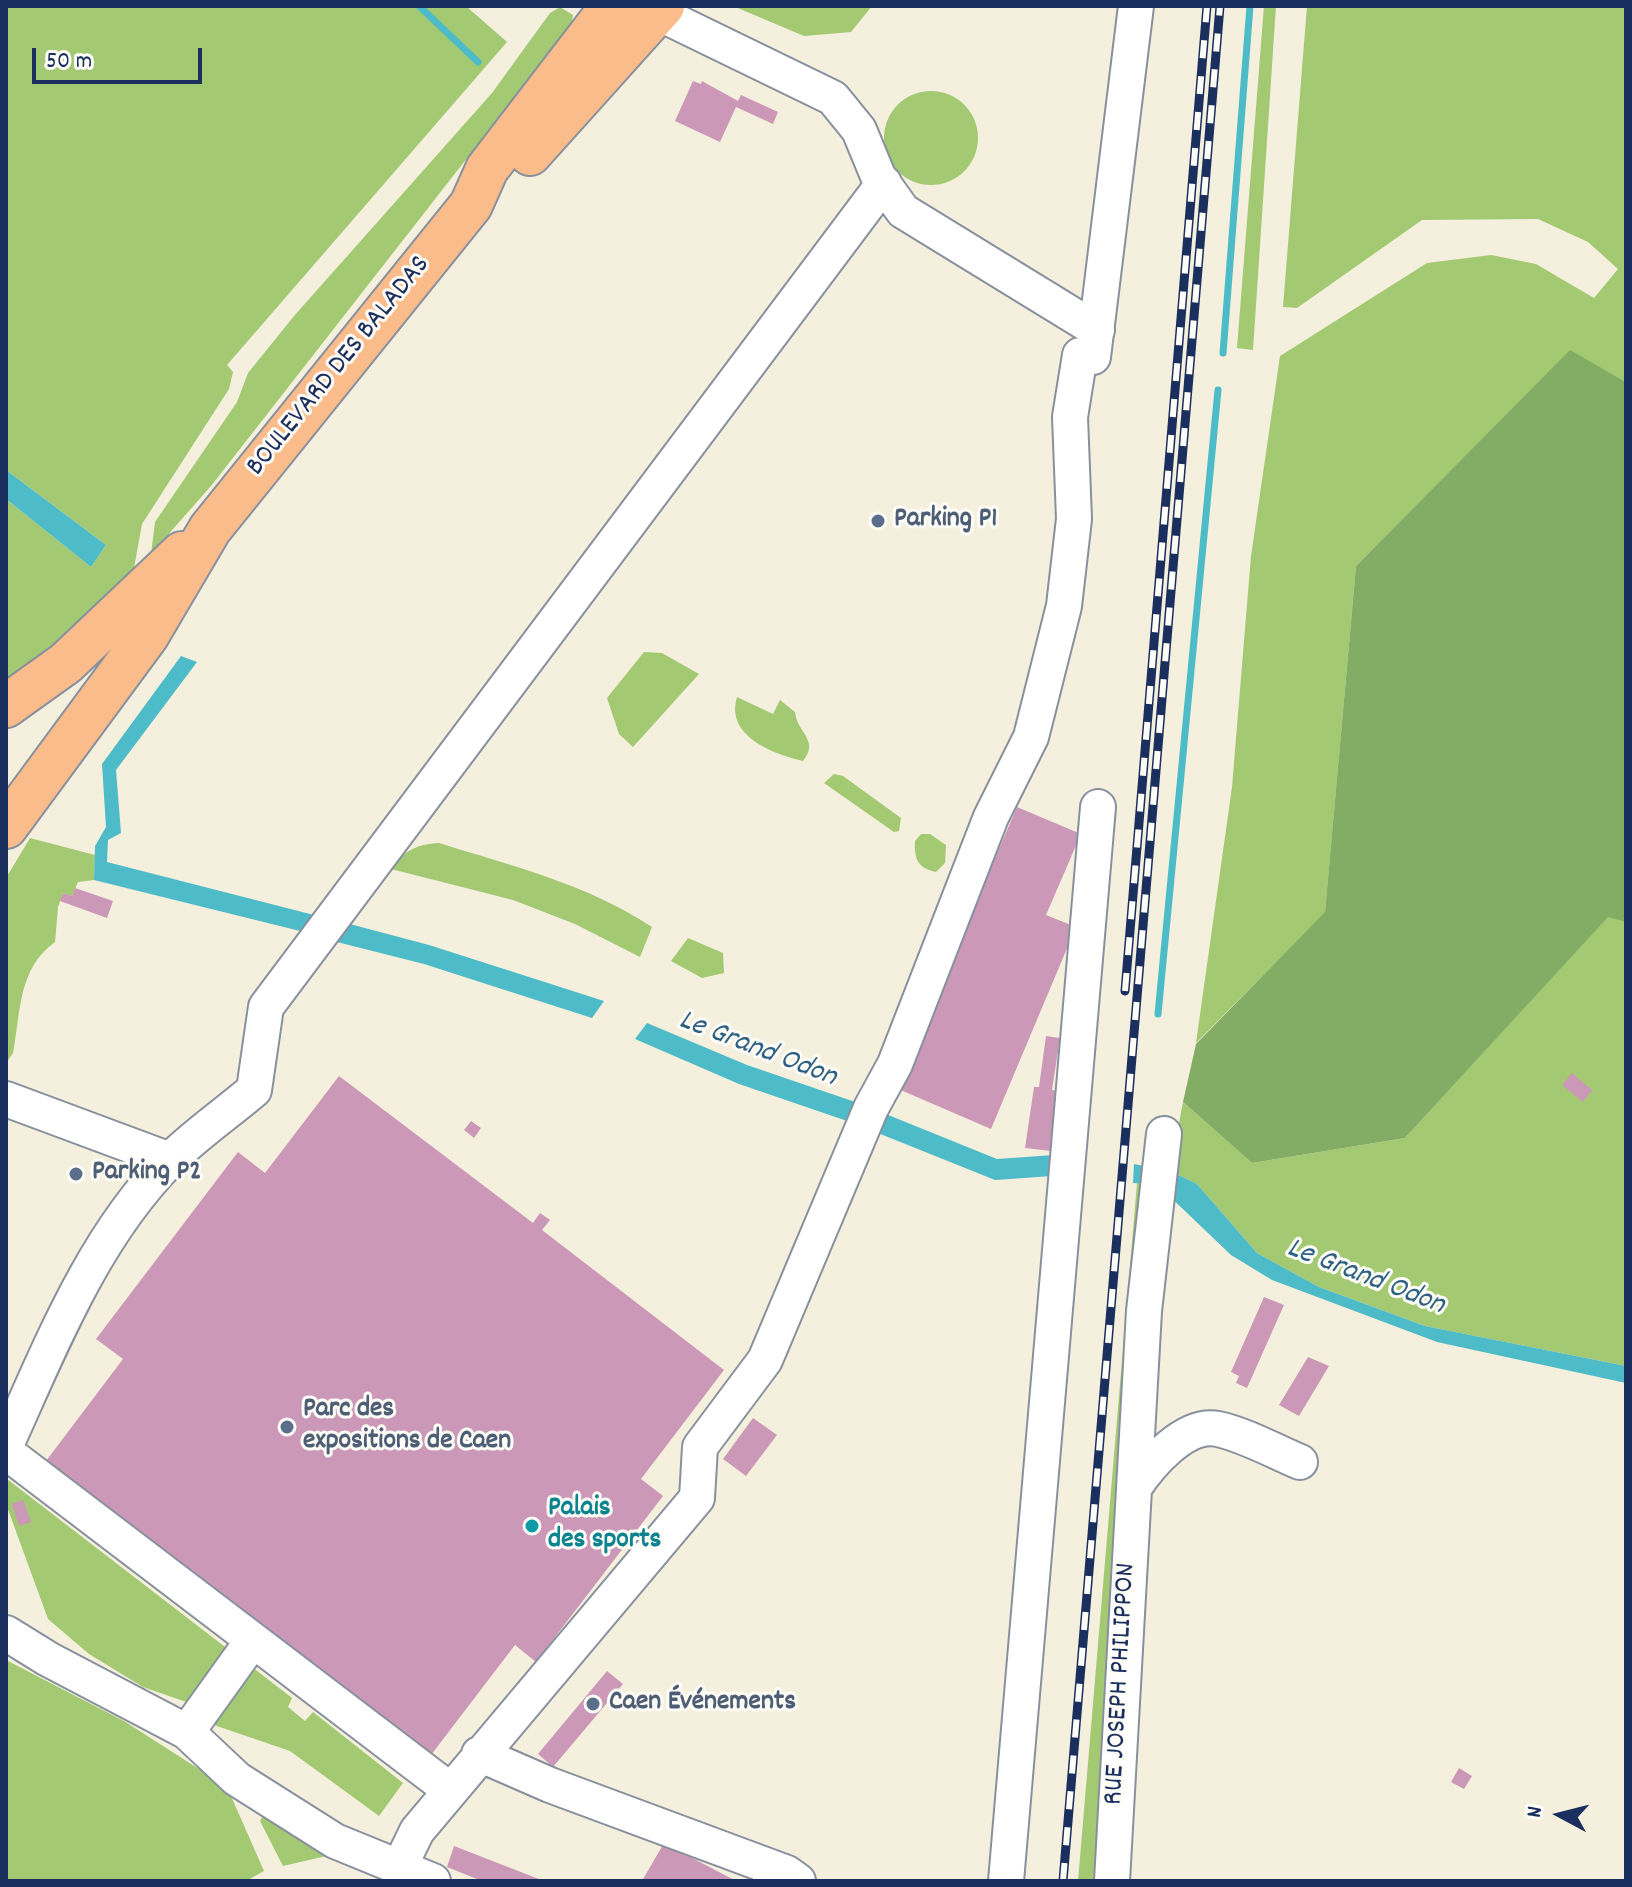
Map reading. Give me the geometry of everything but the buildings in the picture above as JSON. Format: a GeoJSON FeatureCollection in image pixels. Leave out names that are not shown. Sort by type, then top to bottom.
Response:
{"type":"FeatureCollection","features":[{"type":"Feature","properties":{"kind":"main road","name":"BOULEVARD DES BALADAS"},"geometry":{"type":"LineString","coordinates":[[210,529],[471,205],[487,169],[612,6]]}},
{"type":"Feature","properties":{"kind":"main road","name":"BOULEVARD DES BALADAS"},"geometry":{"type":"LineString","coordinates":[[471,205],[505,181],[655,8]]}},
{"type":"Feature","properties":{"kind":"main road"},"geometry":{"type":"LineString","coordinates":[[6,706],[66,663],[210,529]]}},
{"type":"Feature","properties":{"kind":"main road"},"geometry":{"type":"LineString","coordinates":[[6,827],[147,636],[210,529]]}},
{"type":"Feature","properties":{"kind":"street"},"geometry":{"type":"LineString","coordinates":[[399,1868],[417,1831],[450,1790],[697,1498],[700,1447],[765,1360],[867,1118],[895,1064],[991,817],[1031,737],[1064,606],[1074,519],[1070,417],[1080,355],[1093,357],[1136,6]]}},
{"type":"Feature","properties":{"kind":"street"},"geometry":{"type":"LineString","coordinates":[[655,8],[833,98],[859,130],[884,183],[903,211],[1097,330]]}},
{"type":"Feature","properties":{"kind":"street"},"geometry":{"type":"LineString","coordinates":[[6,1445],[82,1279],[127,1214],[170,1160],[254,1090],[266,1007],[884,183]]}},
{"type":"Feature","properties":{"kind":"street"},"geometry":{"type":"LineString","coordinates":[[1006,1881],[1098,807]]}},
{"type":"Feature","properties":{"kind":"street"},"geometry":{"type":"LineString","coordinates":[[6,1099],[170,1160]]}},
{"type":"Feature","properties":{"kind":"street","name":"RUE JOSEPH PHILIPPON"},"geometry":{"type":"LineString","coordinates":[[1112,1881],[1144,1311],[1162,1147]]}},
{"type":"Feature","properties":{"kind":"street"},"geometry":{"type":"LineString","coordinates":[[1134,1488],[1155,1458],[1193,1432],[1215,1428],[1300,1462]]}},
{"type":"Feature","properties":{"kind":"street"},"geometry":{"type":"LineString","coordinates":[[6,1452],[450,1790]]}},
{"type":"Feature","properties":{"kind":"street"},"geometry":{"type":"LineString","coordinates":[[6,1633],[48,1659],[187,1732],[237,1779],[335,1841],[433,1881]]}},
{"type":"Feature","properties":{"kind":"street"},"geometry":{"type":"LineString","coordinates":[[187,1732],[253,1640]]}},
{"type":"Feature","properties":{"kind":"street"},"geometry":{"type":"LineString","coordinates":[[479,1754],[550,1785],[787,1873],[798,1881]]}},
{"type":"Feature","properties":{"kind":"green space"},"geometry":{"type":"Polygon","coordinates":[[[6,6],[466,6],[507,42],[227,365],[233,372],[229,389],[142,524],[134,568],[129,578],[78,628],[6,685],[6,499],[91,567],[106,545],[6,470],[6,6]]]}},
{"type":"Feature","properties":{"kind":"green space"},"geometry":{"type":"Polygon","coordinates":[[[733,6],[872,6],[851,32],[804,36],[733,6]]]}},
{"type":"Feature","properties":{"kind":"green space"},"geometry":{"type":"Polygon","coordinates":[[[1264,6],[1276,6],[1253,350],[1237,348],[1264,6]]]}},
{"type":"Feature","properties":{"kind":"green space"},"geometry":{"type":"Polygon","coordinates":[[[1307,6],[1626,6],[1626,382],[1570,351],[1356,566],[1325,913],[1196,1043],[1232,787],[1251,556],[1280,356],[1427,263],[1491,255],[1536,264],[1594,298],[1618,269],[1588,242],[1538,219],[1422,220],[1297,308],[1283,307],[1307,6]]]}},
{"type":"Feature","properties":{"kind":"green space"},"geometry":{"type":"Polygon","coordinates":[[[560,7],[573,15],[571,25],[211,486],[151,554],[155,522],[237,402],[248,373],[294,316],[492,93],[550,13],[560,7]]]}},
{"type":"Feature","properties":{"kind":"green space"},"geometry":{"type":"Polygon","coordinates":[[[931,91],[949,95],[964,105],[974,120],[978,138],[974,156],[964,171],[949,181],[931,185],[913,181],[898,171],[888,156],[884,138],[888,120],[898,105],[913,95],[931,91]]]}},
{"type":"Feature","properties":{"kind":"green space"},"geometry":{"type":"Polygon","coordinates":[[[1570,350],[1626,382],[1626,922],[1608,917],[1405,1138],[1252,1163],[1183,1102],[1196,1044],[1325,912],[1356,566],[1570,350]]]}},
{"type":"Feature","properties":{"kind":"green space"},"geometry":{"type":"Polygon","coordinates":[[[644,652],[662,653],[699,674],[633,747],[619,734],[607,698],[644,652]]]}},
{"type":"Feature","properties":{"kind":"green space"},"geometry":{"type":"Polygon","coordinates":[[[737,697],[773,714],[780,700],[795,712],[809,747],[803,761],[778,754],[745,733],[735,711],[737,697]]]}},
{"type":"Feature","properties":{"kind":"green space"},"geometry":{"type":"Polygon","coordinates":[[[834,774],[843,776],[901,818],[899,831],[894,832],[824,783],[834,774]]]}},
{"type":"Feature","properties":{"kind":"green space"},"geometry":{"type":"Polygon","coordinates":[[[921,834],[930,834],[946,845],[945,863],[936,872],[925,868],[916,858],[915,841],[921,834]]]}},
{"type":"Feature","properties":{"kind":"green space"},"geometry":{"type":"Polygon","coordinates":[[[30,838],[95,855],[94,880],[78,882],[72,896],[63,893],[58,907],[55,942],[34,965],[28,978],[13,1053],[6,1063],[6,878],[30,838]]]}},
{"type":"Feature","properties":{"kind":"green space"},"geometry":{"type":"Polygon","coordinates":[[[439,843],[548,878],[627,912],[652,927],[640,957],[575,924],[513,900],[391,869],[400,857],[411,850],[439,843]]]}},
{"type":"Feature","properties":{"kind":"green space"},"geometry":{"type":"Polygon","coordinates":[[[1608,916],[1626,922],[1626,1366],[1425,1326],[1319,1287],[1257,1253],[1197,1184],[1170,1171],[1183,1102],[1252,1163],[1405,1138],[1608,916]]]}},
{"type":"Feature","properties":{"kind":"green space"},"geometry":{"type":"Polygon","coordinates":[[[688,938],[723,953],[724,973],[702,978],[671,961],[688,938]]]}},
{"type":"Feature","properties":{"kind":"green space"},"geometry":{"type":"Polygon","coordinates":[[[1137,1183],[1151,1184],[1104,1881],[1078,1881],[1137,1183]]]}},
{"type":"Feature","properties":{"kind":"green space"},"geometry":{"type":"Polygon","coordinates":[[[7,1479],[229,1650],[195,1705],[143,1687],[89,1654],[48,1619],[6,1504],[7,1479]]]}},
{"type":"Feature","properties":{"kind":"green space"},"geometry":{"type":"Polygon","coordinates":[[[6,1660],[124,1721],[227,1787],[264,1871],[246,1881],[6,1881],[6,1660]]]}},
{"type":"Feature","properties":{"kind":"green space"},"geometry":{"type":"Polygon","coordinates":[[[252,1667],[292,1698],[288,1707],[305,1721],[313,1712],[403,1783],[379,1816],[290,1751],[211,1724],[252,1667]]]}},
{"type":"Feature","properties":{"kind":"green space"},"geometry":{"type":"Polygon","coordinates":[[[264,1814],[335,1854],[283,1866],[260,1821],[264,1814]]]}},
{"type":"Feature","properties":{"kind":"water"},"geometry":{"type":"Polygon","coordinates":[[[6,470],[106,545],[91,567],[6,499],[6,470]]]}},
{"type":"Feature","properties":{"kind":"water"},"geometry":{"type":"Polygon","coordinates":[[[181,656],[197,662],[116,770],[121,833],[108,840],[107,862],[314,915],[300,931],[94,880],[95,846],[106,827],[102,764],[181,656]]]}},
{"type":"Feature","properties":{"kind":"water"},"geometry":{"type":"Polygon","coordinates":[[[346,923],[429,945],[604,1001],[592,1018],[424,964],[333,941],[346,923]]]}},
{"type":"Feature","properties":{"kind":"water"},"geometry":{"type":"Polygon","coordinates":[[[647,1023],[747,1065],[861,1104],[997,1159],[1054,1155],[1052,1176],[995,1180],[853,1123],[739,1084],[635,1039],[647,1023]]]}},
{"type":"Feature","properties":{"kind":"water"},"geometry":{"type":"Polygon","coordinates":[[[1134,1164],[1170,1171],[1197,1184],[1257,1253],[1319,1287],[1425,1326],[1626,1366],[1626,1383],[1437,1342],[1272,1280],[1231,1255],[1163,1190],[1151,1184],[1133,1183],[1134,1164]]]}},
{"type":"Feature","properties":{"kind":"waterway"},"geometry":{"type":"LineString","coordinates":[[419,6],[478,62]]}},
{"type":"Feature","properties":{"kind":"waterway"},"geometry":{"type":"LineString","coordinates":[[1223,353],[1250,6]]}},
{"type":"Feature","properties":{"kind":"waterway"},"geometry":{"type":"LineString","coordinates":[[1158,1014],[1218,390]]}},
{"type":"Feature","properties":{"kind":"railway"},"geometry":{"type":"LineString","coordinates":[[1125,991],[1207,6]]}},
{"type":"Feature","properties":{"kind":"railway"},"geometry":{"type":"LineString","coordinates":[[1063,1881],[1220,6]]}},
{"type":"Feature","properties":{"kind":"place","name":"Parking P1"},"geometry":{"type":"Point","coordinates":[878,521]}},
{"type":"Feature","properties":{"kind":"place","name":"Parking P2"},"geometry":{"type":"Point","coordinates":[76,1174]}},
{"type":"Feature","properties":{"kind":"place","name":"Parc des expositions de Caen"},"geometry":{"type":"Point","coordinates":[287,1427]}},
{"type":"Feature","properties":{"kind":"place","name":"Palais des sports"},"geometry":{"type":"Point","coordinates":[532,1526]}},
{"type":"Feature","properties":{"kind":"place","name":"Caen Événements"},"geometry":{"type":"Point","coordinates":[593,1704]}},
{"type":"Feature","properties":{"kind":"water label","name":"Le Grand Odon"},"geometry":{"type":"Point","coordinates":[757,1051]}},
{"type":"Feature","properties":{"kind":"water label","name":"Le Grand Odon"},"geometry":{"type":"Point","coordinates":[1365,1279]}}]}
